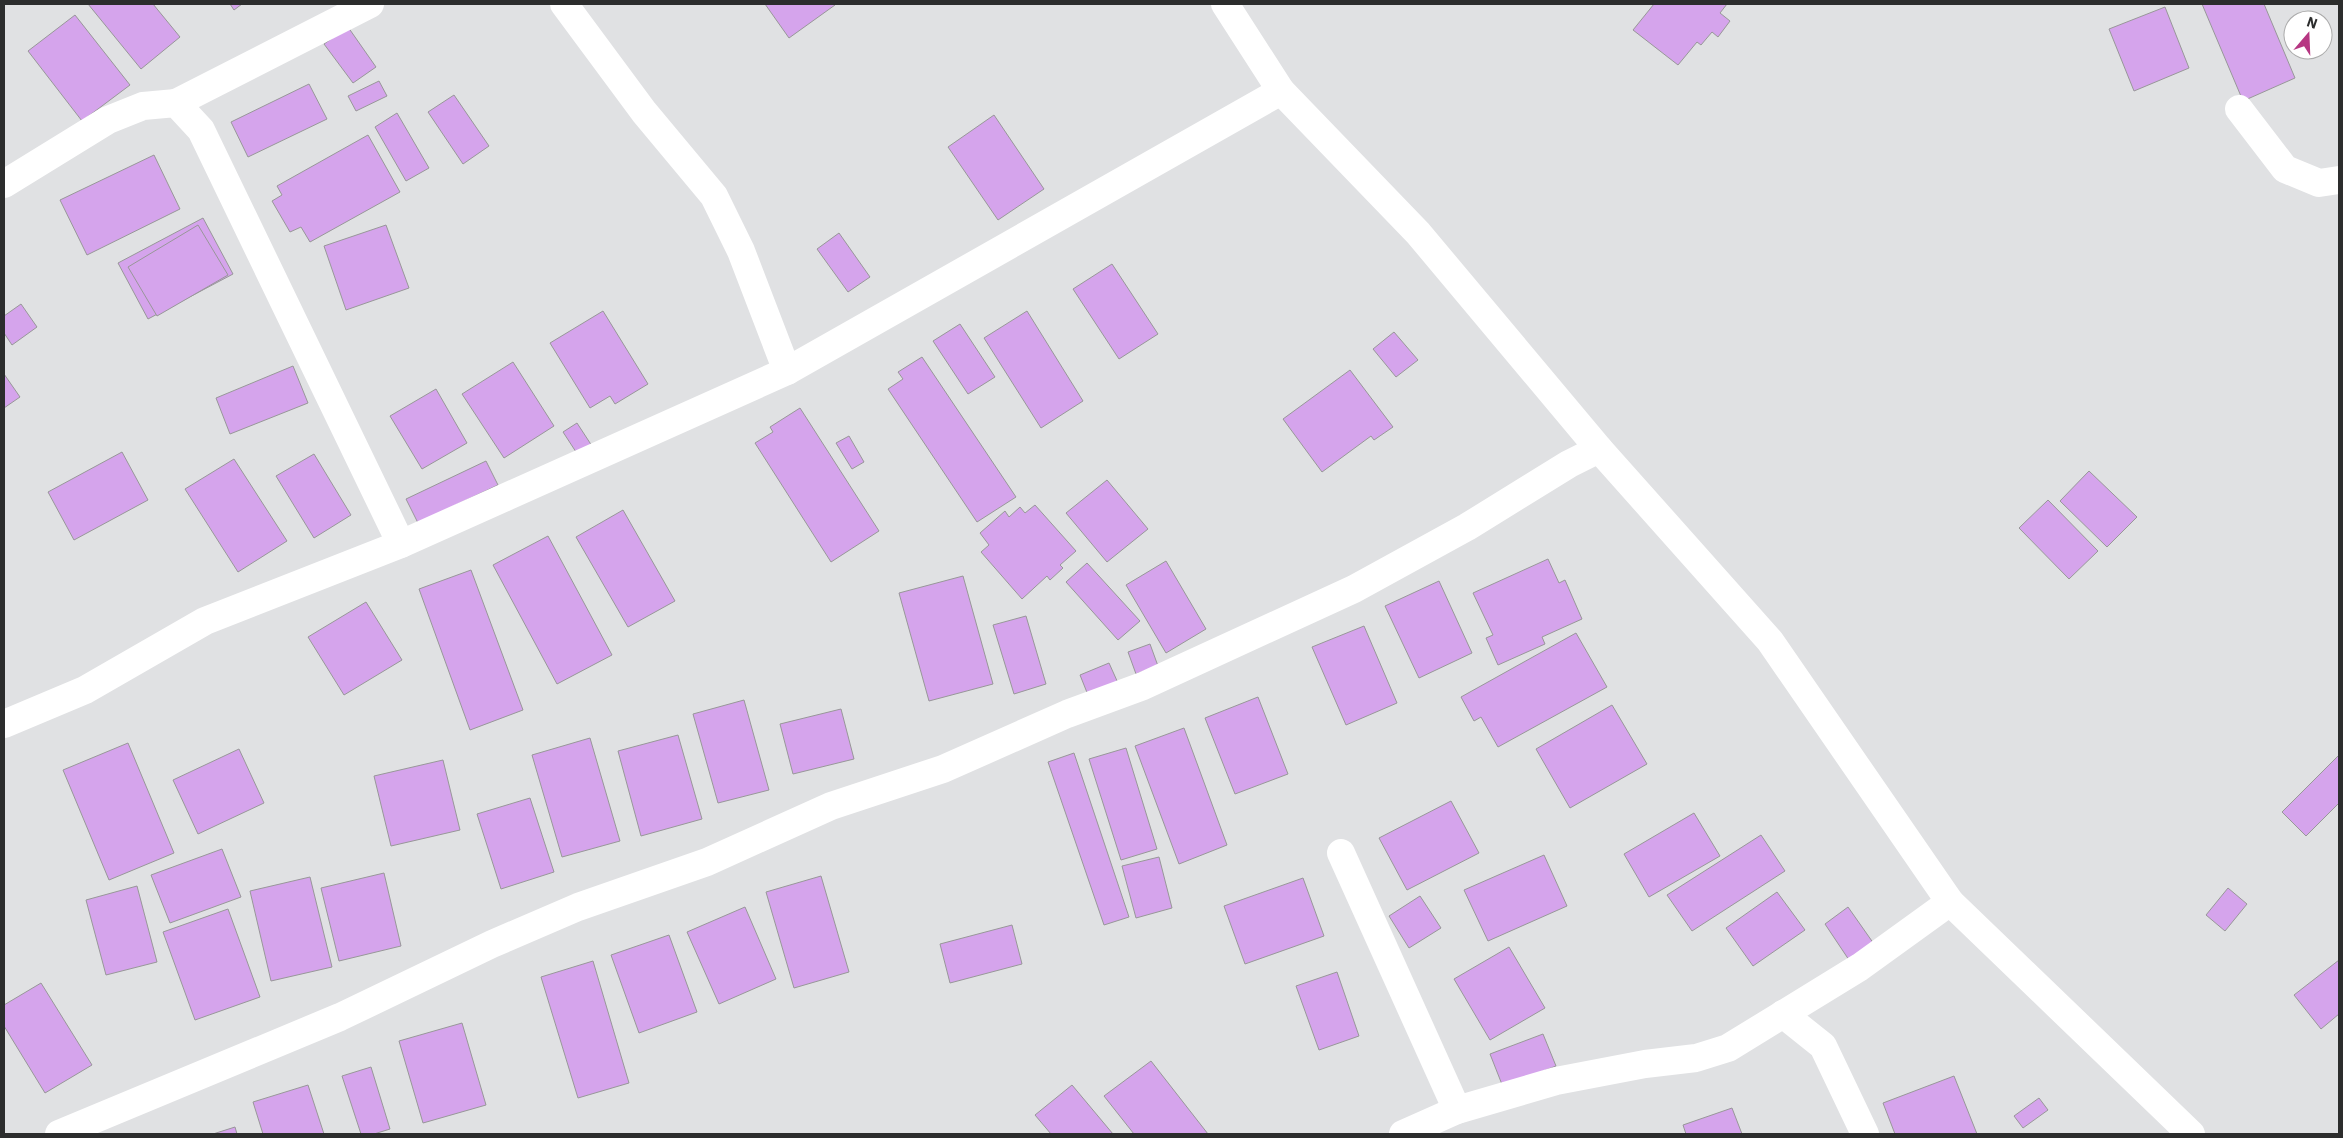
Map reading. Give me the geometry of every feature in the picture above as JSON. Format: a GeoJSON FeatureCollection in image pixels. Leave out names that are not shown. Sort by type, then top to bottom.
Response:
{"type":"FeatureCollection","features":[{"type":"Feature","properties":{"kind":"street"},"geometry":{"type":"LineString","coordinates":[[4,184],[108,120],[143,106],[176,104],[370,4]]}},
{"type":"Feature","properties":{"kind":"street"},"geometry":{"type":"LineString","coordinates":[[564,4],[644,112],[714,196],[741,251],[787,370]]}},
{"type":"Feature","properties":{"kind":"street"},"geometry":{"type":"LineString","coordinates":[[1225,4],[1282,91],[1418,233],[1599,448],[1770,640],[1950,902],[2191,1134]]}},
{"type":"Feature","properties":{"kind":"street"},"geometry":{"type":"LineString","coordinates":[[4,724],[85,690],[205,621],[402,544],[787,370],[1282,91]]}},
{"type":"Feature","properties":{"kind":"street"},"geometry":{"type":"LineString","coordinates":[[176,104],[201,130],[402,544]]}},
{"type":"Feature","properties":{"kind":"street"},"geometry":{"type":"LineString","coordinates":[[2239,109],[2285,169],[2319,183],[2339,180]]}},
{"type":"Feature","properties":{"kind":"street"},"geometry":{"type":"LineString","coordinates":[[59,1134],[340,1017],[492,944],[578,907],[707,862],[831,806],[943,768],[1067,714],[1143,686],[1354,589],[1467,527],[1569,464],[1599,448]]}},
{"type":"Feature","properties":{"kind":"street"},"geometry":{"type":"LineString","coordinates":[[1341,853],[1457,1110]]}},
{"type":"Feature","properties":{"kind":"street"},"geometry":{"type":"LineString","coordinates":[[1403,1134],[1457,1110],[1556,1081],[1645,1064],[1696,1058],[1728,1048],[1860,967],[1950,902]]}},
{"type":"Feature","properties":{"kind":"street"},"geometry":{"type":"LineString","coordinates":[[1784,1014],[1823,1046],[1864,1134]]}},
{"type":"Feature","properties":{"kind":"building"},"geometry":{"type":"Polygon","coordinates":[[[88,4],[153,4],[180,37],[141,69],[88,4]]]}},
{"type":"Feature","properties":{"kind":"building"},"geometry":{"type":"Polygon","coordinates":[[[230,4],[242,4],[234,10],[230,4]]]}},
{"type":"Feature","properties":{"kind":"building"},"geometry":{"type":"Polygon","coordinates":[[[765,4],[834,4],[835,5],[789,38],[765,4]]]}},
{"type":"Feature","properties":{"kind":"building"},"geometry":{"type":"Polygon","coordinates":[[[1654,4],[1727,4],[1720,13],[1730,21],[1718,37],[1712,32],[1701,45],[1697,42],[1678,65],[1633,30],[1654,4]]]}},
{"type":"Feature","properties":{"kind":"building"},"geometry":{"type":"Polygon","coordinates":[[[2202,4],[2264,4],[2283,49],[2283,60],[2287,60],[2295,78],[2243,101],[2202,4]]]}},
{"type":"Feature","properties":{"kind":"building"},"geometry":{"type":"Polygon","coordinates":[[[2165,7],[2189,68],[2134,91],[2109,29],[2165,7]]]}},
{"type":"Feature","properties":{"kind":"building"},"geometry":{"type":"Polygon","coordinates":[[[75,15],[130,85],[82,121],[28,51],[75,15]]]}},
{"type":"Feature","properties":{"kind":"building"},"geometry":{"type":"Polygon","coordinates":[[[348,27],[376,67],[353,83],[324,44],[348,27]]]}},
{"type":"Feature","properties":{"kind":"building"},"geometry":{"type":"Polygon","coordinates":[[[379,81],[387,96],[356,111],[348,96],[379,81]]]}},
{"type":"Feature","properties":{"kind":"building"},"geometry":{"type":"Polygon","coordinates":[[[309,84],[327,119],[248,157],[231,122],[309,84]]]}},
{"type":"Feature","properties":{"kind":"building"},"geometry":{"type":"Polygon","coordinates":[[[454,95],[489,146],[463,164],[428,112],[454,95]]]}},
{"type":"Feature","properties":{"kind":"building"},"geometry":{"type":"Polygon","coordinates":[[[397,113],[429,168],[406,181],[375,127],[397,113]]]}},
{"type":"Feature","properties":{"kind":"building"},"geometry":{"type":"Polygon","coordinates":[[[994,115],[1044,189],[998,220],[948,147],[994,115]]]}},
{"type":"Feature","properties":{"kind":"building"},"geometry":{"type":"Polygon","coordinates":[[[368,135],[400,192],[310,242],[301,227],[290,232],[272,201],[282,195],[277,186],[368,135]]]}},
{"type":"Feature","properties":{"kind":"building"},"geometry":{"type":"Polygon","coordinates":[[[154,155],[180,209],[87,255],[60,200],[154,155]]]}},
{"type":"Feature","properties":{"kind":"building"},"geometry":{"type":"Polygon","coordinates":[[[203,218],[233,274],[148,319],[118,263],[203,218]]]}},
{"type":"Feature","properties":{"kind":"building"},"geometry":{"type":"Polygon","coordinates":[[[198,225],[228,275],[157,316],[128,267],[198,225]]]}},
{"type":"Feature","properties":{"kind":"building"},"geometry":{"type":"Polygon","coordinates":[[[386,225],[409,288],[346,310],[324,246],[386,225]]]}},
{"type":"Feature","properties":{"kind":"building"},"geometry":{"type":"Polygon","coordinates":[[[839,233],[870,277],[848,292],[817,249],[839,233]]]}},
{"type":"Feature","properties":{"kind":"building"},"geometry":{"type":"Polygon","coordinates":[[[1112,264],[1158,334],[1119,359],[1073,289],[1112,264]]]}},
{"type":"Feature","properties":{"kind":"building"},"geometry":{"type":"Polygon","coordinates":[[[21,304],[37,327],[12,345],[4,333],[4,316],[21,304]]]}},
{"type":"Feature","properties":{"kind":"building"},"geometry":{"type":"Polygon","coordinates":[[[603,311],[648,384],[615,404],[610,396],[590,408],[550,343],[603,311]]]}},
{"type":"Feature","properties":{"kind":"building"},"geometry":{"type":"Polygon","coordinates":[[[1027,311],[1083,401],[1041,428],[984,338],[1027,311]]]}},
{"type":"Feature","properties":{"kind":"building"},"geometry":{"type":"Polygon","coordinates":[[[960,324],[995,377],[968,394],[933,341],[960,324]]]}},
{"type":"Feature","properties":{"kind":"building"},"geometry":{"type":"Polygon","coordinates":[[[1394,332],[1418,360],[1396,377],[1373,349],[1394,332]]]}},
{"type":"Feature","properties":{"kind":"building"},"geometry":{"type":"Polygon","coordinates":[[[922,357],[1016,497],[977,522],[888,389],[903,379],[898,372],[922,357]]]}},
{"type":"Feature","properties":{"kind":"building"},"geometry":{"type":"Polygon","coordinates":[[[513,362],[554,426],[504,458],[462,394],[513,362]]]}},
{"type":"Feature","properties":{"kind":"building"},"geometry":{"type":"Polygon","coordinates":[[[293,366],[308,403],[230,434],[216,398],[293,366]]]}},
{"type":"Feature","properties":{"kind":"building"},"geometry":{"type":"Polygon","coordinates":[[[1350,370],[1393,427],[1374,440],[1371,436],[1322,472],[1283,419],[1350,370]]]}},
{"type":"Feature","properties":{"kind":"building"},"geometry":{"type":"Polygon","coordinates":[[[4,374],[20,397],[4,408],[4,374]]]}},
{"type":"Feature","properties":{"kind":"building"},"geometry":{"type":"Polygon","coordinates":[[[436,389],[467,443],[422,469],[390,416],[436,389]]]}},
{"type":"Feature","properties":{"kind":"building"},"geometry":{"type":"Polygon","coordinates":[[[800,408],[879,531],[831,562],[755,443],[773,432],[770,427],[800,408]]]}},
{"type":"Feature","properties":{"kind":"building"},"geometry":{"type":"Polygon","coordinates":[[[577,423],[592,446],[578,455],[563,432],[577,423]]]}},
{"type":"Feature","properties":{"kind":"building"},"geometry":{"type":"Polygon","coordinates":[[[849,436],[864,462],[852,469],[836,443],[849,436]]]}},
{"type":"Feature","properties":{"kind":"building"},"geometry":{"type":"Polygon","coordinates":[[[122,452],[148,500],[74,540],[48,492],[122,452]]]}},
{"type":"Feature","properties":{"kind":"building"},"geometry":{"type":"Polygon","coordinates":[[[314,454],[351,515],[314,538],[276,476],[314,454]]]}},
{"type":"Feature","properties":{"kind":"building"},"geometry":{"type":"Polygon","coordinates":[[[234,459],[287,541],[238,572],[185,489],[234,459]]]}},
{"type":"Feature","properties":{"kind":"building"},"geometry":{"type":"Polygon","coordinates":[[[486,461],[498,485],[418,523],[406,499],[486,461]]]}},
{"type":"Feature","properties":{"kind":"building"},"geometry":{"type":"Polygon","coordinates":[[[2089,471],[2137,517],[2107,547],[2060,501],[2089,471]]]}},
{"type":"Feature","properties":{"kind":"building"},"geometry":{"type":"Polygon","coordinates":[[[1107,480],[1148,529],[1107,562],[1066,513],[1107,480]]]}},
{"type":"Feature","properties":{"kind":"building"},"geometry":{"type":"Polygon","coordinates":[[[2048,500],[2098,551],[2069,579],[2019,528],[2048,500]]]}},
{"type":"Feature","properties":{"kind":"building"},"geometry":{"type":"Polygon","coordinates":[[[1035,505],[1076,551],[1060,565],[1063,568],[1050,580],[1047,576],[1022,599],[981,552],[989,545],[980,533],[1005,511],[1009,517],[1020,507],[1025,513],[1035,505]]]}},
{"type":"Feature","properties":{"kind":"building"},"geometry":{"type":"Polygon","coordinates":[[[623,510],[675,601],[628,627],[576,537],[623,510]]]}},
{"type":"Feature","properties":{"kind":"building"},"geometry":{"type":"Polygon","coordinates":[[[548,536],[612,655],[557,684],[493,565],[548,536]]]}},
{"type":"Feature","properties":{"kind":"building"},"geometry":{"type":"Polygon","coordinates":[[[1548,559],[1559,583],[1565,580],[1582,619],[1542,637],[1545,644],[1498,665],[1486,638],[1493,635],[1473,593],[1548,559]]]}},
{"type":"Feature","properties":{"kind":"building"},"geometry":{"type":"Polygon","coordinates":[[[1166,561],[1206,629],[1166,653],[1126,585],[1166,561]]]}},
{"type":"Feature","properties":{"kind":"building"},"geometry":{"type":"Polygon","coordinates":[[[1087,563],[1140,621],[1118,640],[1066,582],[1087,563]]]}},
{"type":"Feature","properties":{"kind":"building"},"geometry":{"type":"Polygon","coordinates":[[[471,570],[523,710],[470,730],[419,589],[471,570]]]}},
{"type":"Feature","properties":{"kind":"building"},"geometry":{"type":"Polygon","coordinates":[[[963,576],[993,684],[929,701],[899,593],[963,576]]]}},
{"type":"Feature","properties":{"kind":"building"},"geometry":{"type":"Polygon","coordinates":[[[1439,581],[1472,653],[1419,678],[1385,606],[1439,581]]]}},
{"type":"Feature","properties":{"kind":"building"},"geometry":{"type":"Polygon","coordinates":[[[366,602],[402,660],[344,695],[308,637],[366,602]]]}},
{"type":"Feature","properties":{"kind":"building"},"geometry":{"type":"Polygon","coordinates":[[[1026,616],[1046,684],[1014,694],[993,625],[1026,616]]]}},
{"type":"Feature","properties":{"kind":"building"},"geometry":{"type":"Polygon","coordinates":[[[1364,626],[1397,703],[1346,725],[1312,647],[1364,626]]]}},
{"type":"Feature","properties":{"kind":"building"},"geometry":{"type":"Polygon","coordinates":[[[1576,633],[1607,687],[1498,747],[1481,717],[1474,721],[1461,697],[1576,633]]]}},
{"type":"Feature","properties":{"kind":"building"},"geometry":{"type":"Polygon","coordinates":[[[1150,644],[1158,666],[1136,674],[1128,652],[1150,644]]]}},
{"type":"Feature","properties":{"kind":"building"},"geometry":{"type":"Polygon","coordinates":[[[1109,663],[1118,683],[1088,695],[1080,675],[1109,663]]]}},
{"type":"Feature","properties":{"kind":"building"},"geometry":{"type":"Polygon","coordinates":[[[1258,697],[1288,774],[1235,794],[1205,718],[1258,697]]]}},
{"type":"Feature","properties":{"kind":"building"},"geometry":{"type":"Polygon","coordinates":[[[744,700],[769,790],[718,803],[693,714],[744,700]]]}},
{"type":"Feature","properties":{"kind":"building"},"geometry":{"type":"Polygon","coordinates":[[[1612,705],[1647,764],[1570,808],[1536,749],[1612,705]]]}},
{"type":"Feature","properties":{"kind":"building"},"geometry":{"type":"Polygon","coordinates":[[[841,709],[854,759],[793,774],[780,724],[841,709]]]}},
{"type":"Feature","properties":{"kind":"building"},"geometry":{"type":"Polygon","coordinates":[[[1184,728],[1227,845],[1179,864],[1135,746],[1184,728]]]}},
{"type":"Feature","properties":{"kind":"building"},"geometry":{"type":"Polygon","coordinates":[[[678,735],[702,819],[641,836],[618,751],[678,735]]]}},
{"type":"Feature","properties":{"kind":"building"},"geometry":{"type":"Polygon","coordinates":[[[590,738],[620,841],[562,857],[532,755],[590,738]]]}},
{"type":"Feature","properties":{"kind":"building"},"geometry":{"type":"Polygon","coordinates":[[[128,743],[174,853],[109,880],[63,770],[128,743]]]}},
{"type":"Feature","properties":{"kind":"building"},"geometry":{"type":"Polygon","coordinates":[[[1126,748],[1157,849],[1121,860],[1089,759],[1126,748]]]}},
{"type":"Feature","properties":{"kind":"building"},"geometry":{"type":"Polygon","coordinates":[[[239,749],[264,803],[198,834],[173,780],[239,749]]]}},
{"type":"Feature","properties":{"kind":"building"},"geometry":{"type":"Polygon","coordinates":[[[1074,753],[1129,917],[1104,925],[1048,762],[1074,753]]]}},
{"type":"Feature","properties":{"kind":"building"},"geometry":{"type":"Polygon","coordinates":[[[2339,755],[2339,803],[2306,836],[2282,812],[2339,755]]]}},
{"type":"Feature","properties":{"kind":"building"},"geometry":{"type":"Polygon","coordinates":[[[443,760],[460,830],[391,846],[374,776],[443,760]]]}},
{"type":"Feature","properties":{"kind":"building"},"geometry":{"type":"Polygon","coordinates":[[[530,798],[554,872],[501,889],[477,814],[530,798]]]}},
{"type":"Feature","properties":{"kind":"building"},"geometry":{"type":"Polygon","coordinates":[[[1451,801],[1479,853],[1407,890],[1379,838],[1451,801]]]}},
{"type":"Feature","properties":{"kind":"building"},"geometry":{"type":"Polygon","coordinates":[[[1694,813],[1720,856],[1649,897],[1624,854],[1694,813]]]}},
{"type":"Feature","properties":{"kind":"building"},"geometry":{"type":"Polygon","coordinates":[[[1761,835],[1785,871],[1692,931],[1667,895],[1761,835]]]}},
{"type":"Feature","properties":{"kind":"building"},"geometry":{"type":"Polygon","coordinates":[[[222,849],[241,897],[170,923],[151,875],[222,849]]]}},
{"type":"Feature","properties":{"kind":"building"},"geometry":{"type":"Polygon","coordinates":[[[1544,855],[1567,906],[1488,941],[1464,890],[1544,855]]]}},
{"type":"Feature","properties":{"kind":"building"},"geometry":{"type":"Polygon","coordinates":[[[1159,857],[1172,908],[1136,918],[1122,866],[1159,857]]]}},
{"type":"Feature","properties":{"kind":"building"},"geometry":{"type":"Polygon","coordinates":[[[384,873],[401,946],[339,961],[321,888],[384,873]]]}},
{"type":"Feature","properties":{"kind":"building"},"geometry":{"type":"Polygon","coordinates":[[[821,876],[849,972],[794,988],[766,892],[821,876]]]}},
{"type":"Feature","properties":{"kind":"building"},"geometry":{"type":"Polygon","coordinates":[[[310,877],[332,967],[271,981],[250,891],[310,877]]]}},
{"type":"Feature","properties":{"kind":"building"},"geometry":{"type":"Polygon","coordinates":[[[1303,878],[1324,936],[1245,964],[1224,906],[1303,878]]]}},
{"type":"Feature","properties":{"kind":"building"},"geometry":{"type":"Polygon","coordinates":[[[137,886],[157,962],[106,975],[86,900],[137,886]]]}},
{"type":"Feature","properties":{"kind":"building"},"geometry":{"type":"Polygon","coordinates":[[[2228,888],[2247,904],[2225,931],[2206,915],[2228,888]]]}},
{"type":"Feature","properties":{"kind":"building"},"geometry":{"type":"Polygon","coordinates":[[[1777,892],[1805,930],[1753,966],[1726,928],[1777,892]]]}},
{"type":"Feature","properties":{"kind":"building"},"geometry":{"type":"Polygon","coordinates":[[[1420,896],[1441,928],[1409,948],[1389,916],[1420,896]]]}},
{"type":"Feature","properties":{"kind":"building"},"geometry":{"type":"Polygon","coordinates":[[[745,907],[776,979],[719,1004],[687,932],[745,907]]]}},
{"type":"Feature","properties":{"kind":"building"},"geometry":{"type":"Polygon","coordinates":[[[1848,907],[1874,944],[1849,960],[1825,924],[1848,907]]]}},
{"type":"Feature","properties":{"kind":"building"},"geometry":{"type":"Polygon","coordinates":[[[228,909],[260,997],[195,1020],[163,932],[228,909]]]}},
{"type":"Feature","properties":{"kind":"building"},"geometry":{"type":"Polygon","coordinates":[[[1012,925],[1022,964],[950,983],[940,944],[1012,925]]]}},
{"type":"Feature","properties":{"kind":"building"},"geometry":{"type":"Polygon","coordinates":[[[669,935],[697,1012],[639,1033],[611,955],[669,935]]]}},
{"type":"Feature","properties":{"kind":"building"},"geometry":{"type":"Polygon","coordinates":[[[1509,947],[1545,1008],[1490,1040],[1454,979],[1509,947]]]}},
{"type":"Feature","properties":{"kind":"building"},"geometry":{"type":"Polygon","coordinates":[[[2339,960],[2339,1014],[2321,1029],[2294,995],[2339,960]]]}},
{"type":"Feature","properties":{"kind":"building"},"geometry":{"type":"Polygon","coordinates":[[[593,961],[629,1083],[578,1098],[541,977],[593,961]]]}},
{"type":"Feature","properties":{"kind":"building"},"geometry":{"type":"Polygon","coordinates":[[[1337,972],[1359,1036],[1319,1050],[1296,986],[1337,972]]]}},
{"type":"Feature","properties":{"kind":"building"},"geometry":{"type":"Polygon","coordinates":[[[41,983],[92,1065],[45,1093],[4,1026],[4,1005],[41,983]]]}},
{"type":"Feature","properties":{"kind":"building"},"geometry":{"type":"Polygon","coordinates":[[[462,1023],[486,1105],[423,1123],[399,1041],[462,1023]]]}},
{"type":"Feature","properties":{"kind":"building"},"geometry":{"type":"Polygon","coordinates":[[[1543,1034],[1556,1066],[1503,1087],[1490,1054],[1543,1034]]]}},
{"type":"Feature","properties":{"kind":"building"},"geometry":{"type":"Polygon","coordinates":[[[1151,1061],[1208,1134],[1134,1134],[1104,1096],[1151,1061]]]}},
{"type":"Feature","properties":{"kind":"building"},"geometry":{"type":"Polygon","coordinates":[[[371,1067],[390,1129],[374,1134],[361,1134],[342,1076],[371,1067]]]}},
{"type":"Feature","properties":{"kind":"building"},"geometry":{"type":"Polygon","coordinates":[[[1954,1076],[1977,1134],[1895,1134],[1883,1103],[1954,1076]]]}},
{"type":"Feature","properties":{"kind":"building"},"geometry":{"type":"Polygon","coordinates":[[[308,1085],[324,1134],[263,1134],[253,1102],[308,1085]]]}},
{"type":"Feature","properties":{"kind":"building"},"geometry":{"type":"Polygon","coordinates":[[[1072,1085],[1113,1134],[1051,1134],[1035,1115],[1072,1085]]]}},
{"type":"Feature","properties":{"kind":"building"},"geometry":{"type":"Polygon","coordinates":[[[2039,1098],[2048,1110],[2023,1128],[2014,1116],[2039,1098]]]}},
{"type":"Feature","properties":{"kind":"building"},"geometry":{"type":"Polygon","coordinates":[[[1732,1108],[1742,1134],[1686,1134],[1683,1125],[1732,1108]]]}},
{"type":"Feature","properties":{"kind":"building"},"geometry":{"type":"Polygon","coordinates":[[[235,1127],[237,1134],[213,1134],[235,1127]]]}}]}
